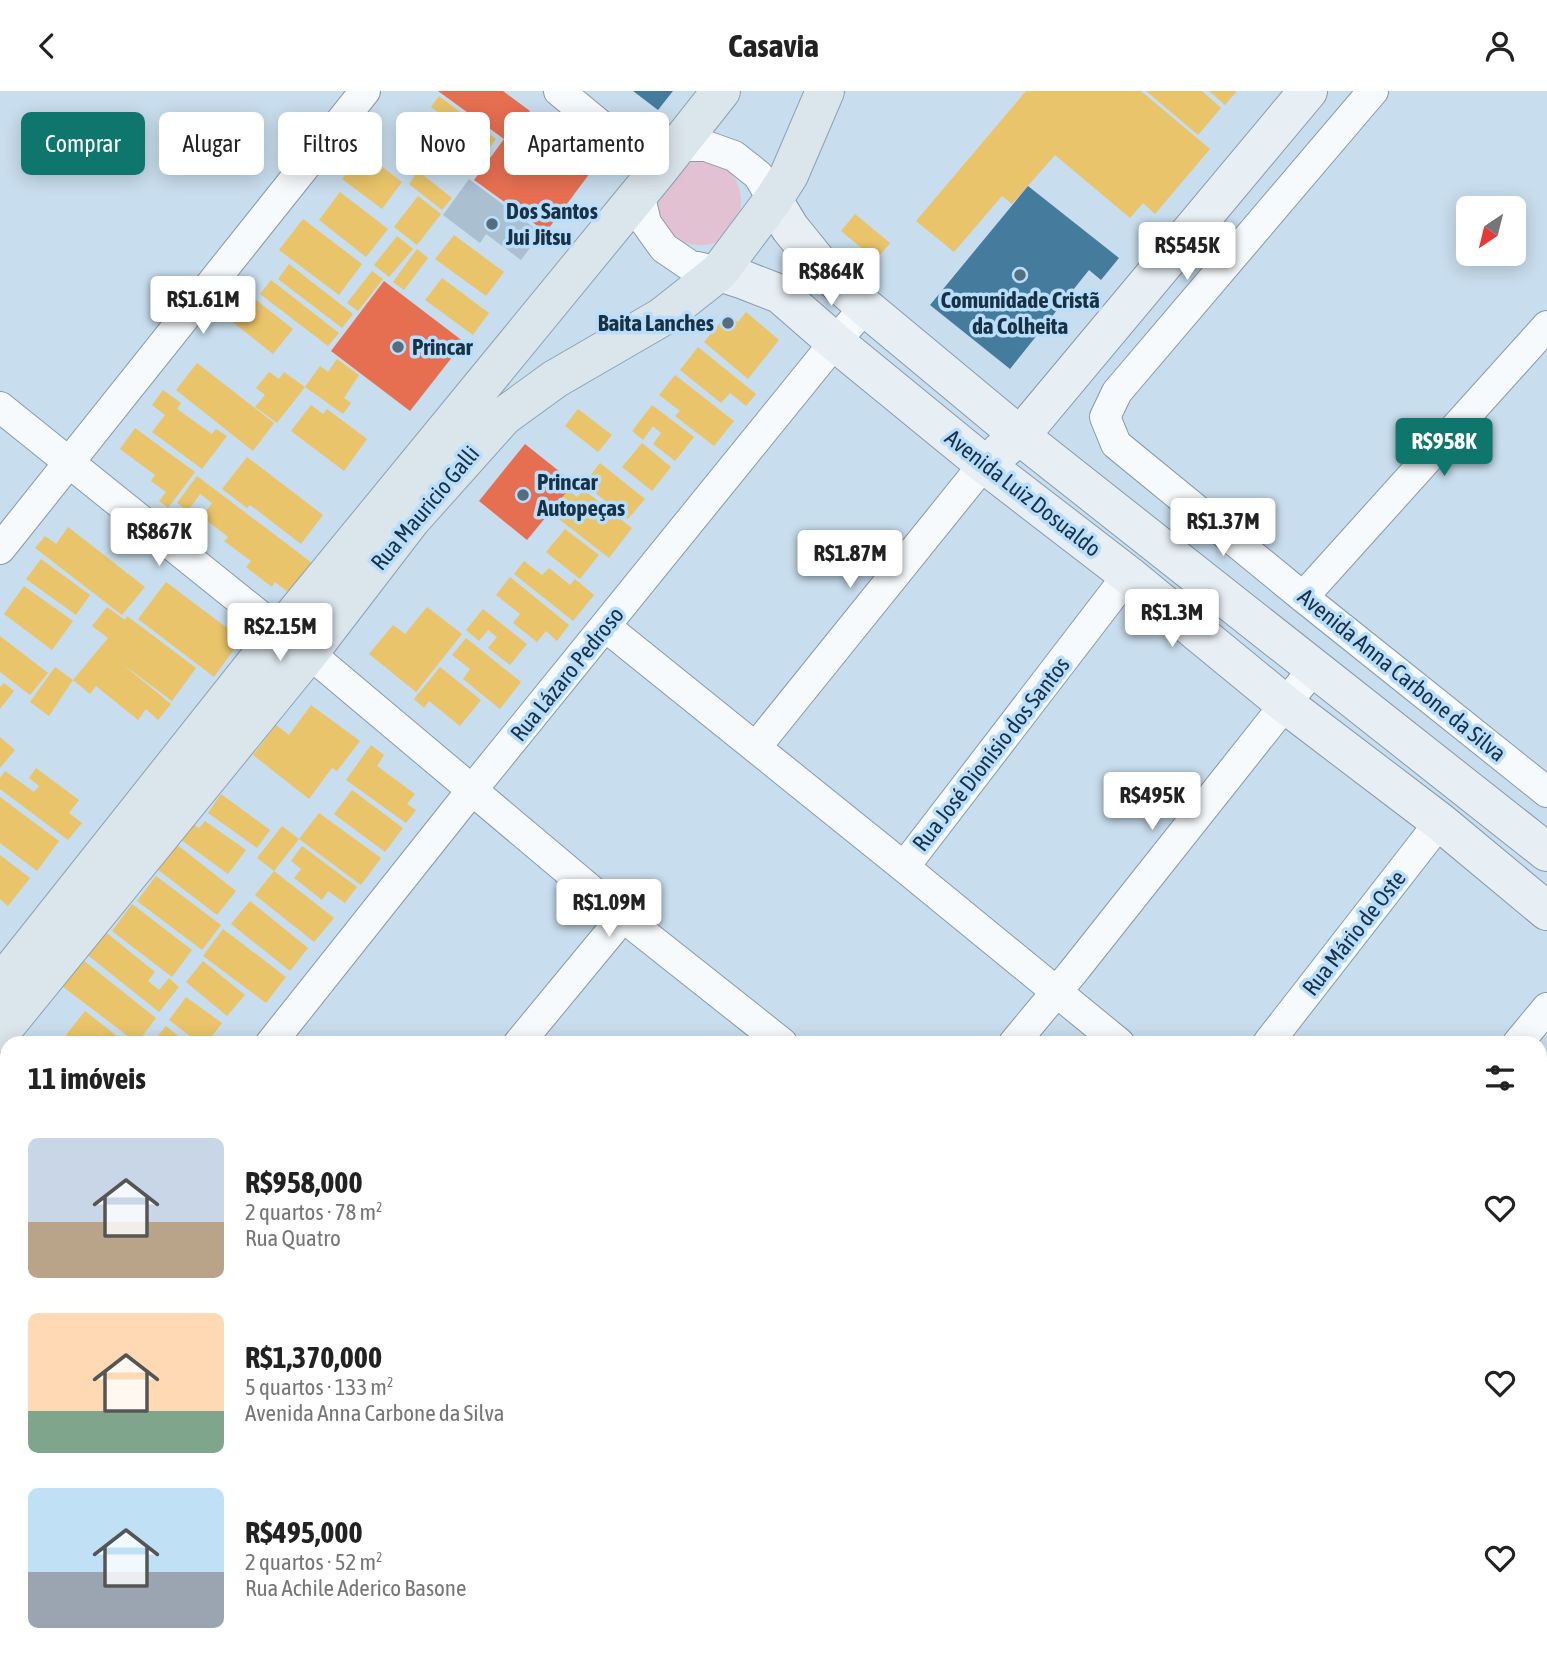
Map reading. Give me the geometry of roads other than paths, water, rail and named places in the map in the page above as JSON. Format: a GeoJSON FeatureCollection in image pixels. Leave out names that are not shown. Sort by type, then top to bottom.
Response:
{"type":"FeatureCollection","features":[{"type":"Feature","properties":{"kind":"main road","name":"Rua Mauricio Galli"},"geometry":{"type":"LineString","coordinates":[[669,156],[721,91]]}},
{"type":"Feature","properties":{"kind":"main road","name":"Rua Mauricio Galli"},"geometry":{"type":"LineString","coordinates":[[0,985],[295,642],[411,520],[504,416],[555,379],[662,317],[719,272],[789,175],[825,91]]}},
{"type":"Feature","properties":{"kind":"main road","name":"Rua Mauricio Galli"},"geometry":{"type":"LineString","coordinates":[[0,1033],[295,642],[654,175]]}},
{"type":"Feature","properties":{"kind":"street"},"geometry":{"type":"LineString","coordinates":[[0,549],[365,91]]}},
{"type":"Feature","properties":{"kind":"street"},"geometry":{"type":"LineString","coordinates":[[559,91],[585,112]]}},
{"type":"Feature","properties":{"kind":"street"},"geometry":{"type":"LineString","coordinates":[[756,747],[984,464],[1020,436],[1308,91]]}},
{"type":"Feature","properties":{"kind":"street","name":"Avenida Anna Carbone da Silva"},"geometry":{"type":"LineString","coordinates":[[1373,91],[1117,392],[1105,417],[1116,444],[1547,792]]}},
{"type":"Feature","properties":{"kind":"street","name":"Avenida Luiz Dosualdo"},"geometry":{"type":"LineString","coordinates":[[669,164],[706,146],[734,156],[758,175],[790,228],[824,270],[865,307],[1020,436],[1547,852]]}},
{"type":"Feature","properties":{"kind":"street","name":"Avenida Luiz Dosualdo"},"geometry":{"type":"LineString","coordinates":[[657,175],[646,223],[664,247],[689,265],[719,272],[780,294],[984,464],[1128,575],[1285,704],[1440,823],[1547,911]]}},
{"type":"Feature","properties":{"kind":"street","name":"Rua Lázaro Pedroso"},"geometry":{"type":"LineString","coordinates":[[277,1036],[472,790],[865,307]]}},
{"type":"Feature","properties":{"kind":"street"},"geometry":{"type":"LineString","coordinates":[[1303,597],[1547,326]]}},
{"type":"Feature","properties":{"kind":"street"},"geometry":{"type":"LineString","coordinates":[[0,407],[295,642],[764,1036]]}},
{"type":"Feature","properties":{"kind":"street","name":"Rua José Dionísio dos Santos"},"geometry":{"type":"LineString","coordinates":[[904,867],[1128,575]]}},
{"type":"Feature","properties":{"kind":"street"},"geometry":{"type":"LineString","coordinates":[[606,627],[1110,1036]]}},
{"type":"Feature","properties":{"kind":"street"},"geometry":{"type":"LineString","coordinates":[[1020,1036],[1314,668]]}},
{"type":"Feature","properties":{"kind":"street","name":"Rua Mário de Oste"},"geometry":{"type":"LineString","coordinates":[[1273,1036],[1440,823]]}},
{"type":"Feature","properties":{"kind":"street"},"geometry":{"type":"LineString","coordinates":[[525,1036],[623,917]]}},
{"type":"Feature","properties":{"kind":"street"},"geometry":{"type":"LineString","coordinates":[[1524,1036],[1547,1008]]}},
{"type":"Feature","properties":{"kind":"place","name":"Dos Santos Jui Jitsu"},"geometry":{"type":"Point","coordinates":[492,224]}},
{"type":"Feature","properties":{"kind":"place","name":"Comunidade Cristã da Colheita"},"geometry":{"type":"Point","coordinates":[1020,275]}},
{"type":"Feature","properties":{"kind":"place","name":"Baita Lanches"},"geometry":{"type":"Point","coordinates":[728,323]}},
{"type":"Feature","properties":{"kind":"place","name":"Princar"},"geometry":{"type":"Point","coordinates":[398,347]}},
{"type":"Feature","properties":{"kind":"place","name":"Princar Autopeças"},"geometry":{"type":"Point","coordinates":[523,495]}}]}
